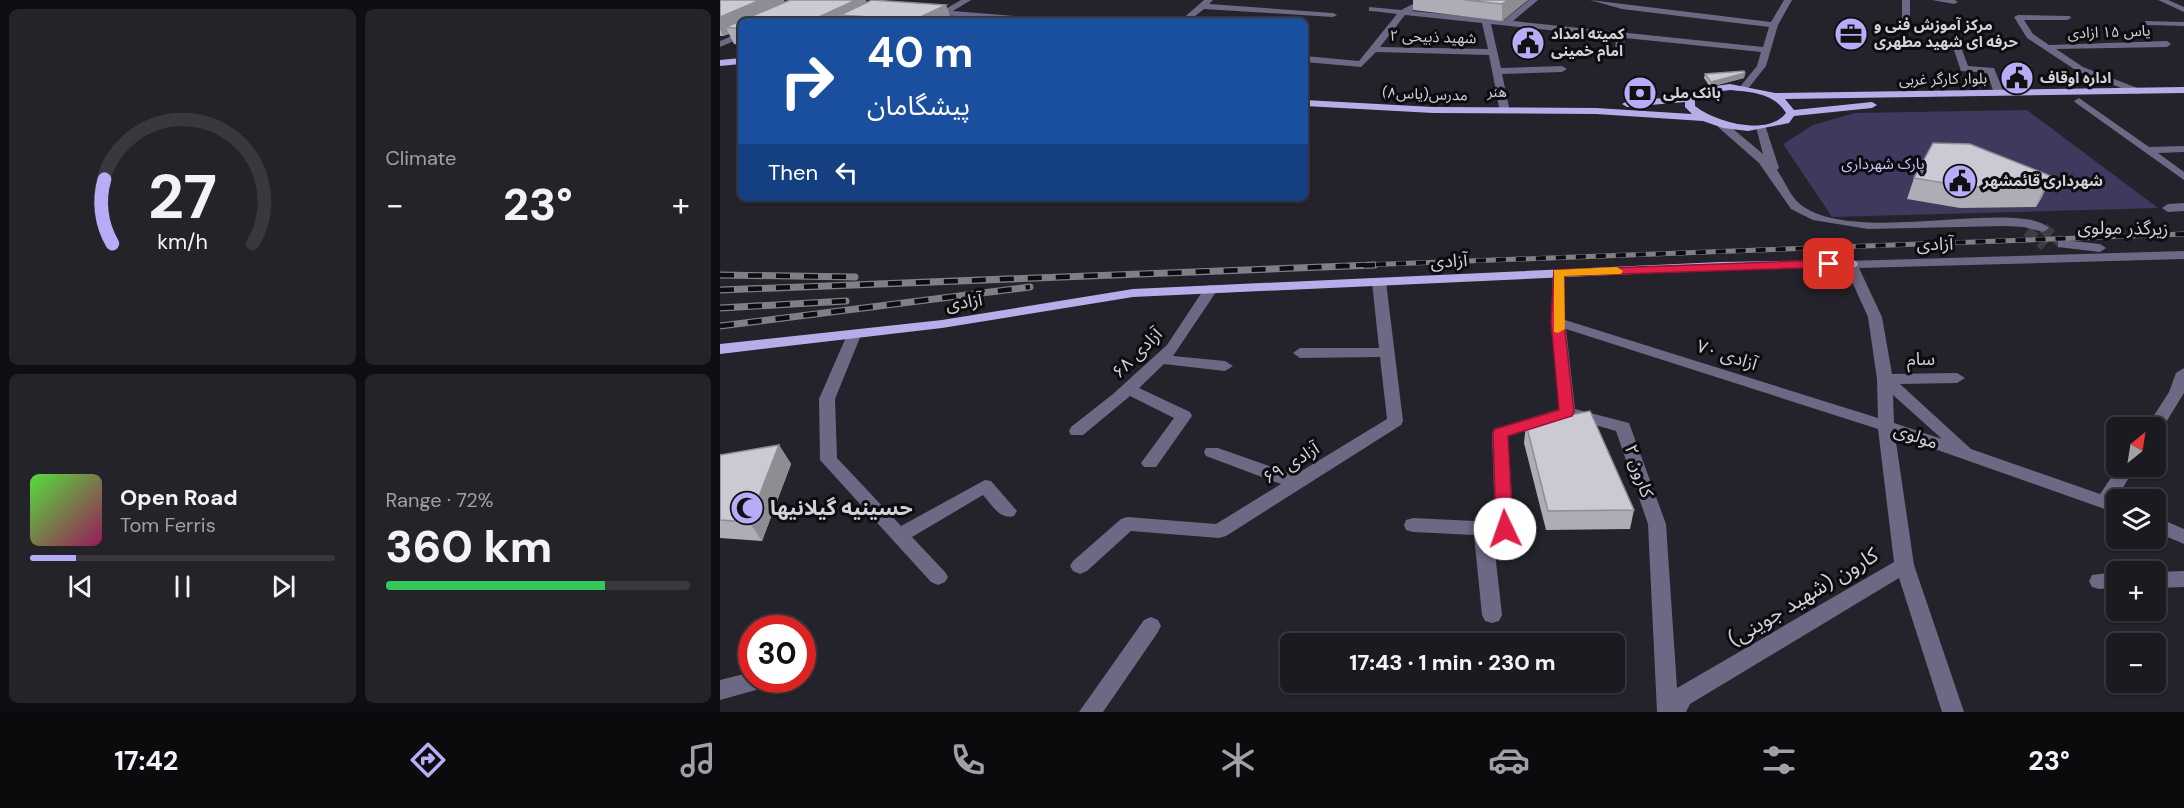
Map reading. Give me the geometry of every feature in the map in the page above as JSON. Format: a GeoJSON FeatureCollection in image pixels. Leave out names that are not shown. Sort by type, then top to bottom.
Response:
{"type":"FeatureCollection","features":[{"type":"Feature","properties":{"kind":"main road"},"geometry":{"type":"LineString","coordinates":[[720,55],[738,58]]}},
{"type":"Feature","properties":{"kind":"main road"},"geometry":{"type":"LineString","coordinates":[[720,63],[738,60]]}},
{"type":"Feature","properties":{"kind":"main road","name":"هنر"},"geometry":{"type":"LineString","coordinates":[[1308,101],[1504,107],[1690,99],[1695,94],[1710,89],[1744,88],[1774,96]]}},
{"type":"Feature","properties":{"kind":"main road","name":"بلوار کارگر غربی"},"geometry":{"type":"LineString","coordinates":[[1774,96],[2184,90]]}},
{"type":"Feature","properties":{"kind":"main road"},"geometry":{"type":"LineString","coordinates":[[1999,93],[2010,102]]}},
{"type":"Feature","properties":{"kind":"main road"},"geometry":{"type":"LineString","coordinates":[[1690,99],[1690,107],[1722,125],[1761,128],[1785,121],[1791,112],[1784,102],[1774,96]]}},
{"type":"Feature","properties":{"kind":"main road","name":"بلوار کارگر غربی"},"geometry":{"type":"LineString","coordinates":[[1791,112],[1865,106],[2184,99]]}},
{"type":"Feature","properties":{"kind":"main road","name":"مدرس(یاس۸)"},"geometry":{"type":"LineString","coordinates":[[1308,101],[1433,110],[1634,112],[1706,118]]}},
{"type":"Feature","properties":{"kind":"main road","name":"آزادی"},"geometry":{"type":"LineString","coordinates":[[720,349],[854,335],[1133,294],[1558,273],[1851,264]]}},
{"type":"Feature","properties":{"kind":"street"},"geometry":{"type":"LineString","coordinates":[[944,13],[967,0]]}},
{"type":"Feature","properties":{"kind":"street"},"geometry":{"type":"LineString","coordinates":[[1188,18],[1210,0]]}},
{"type":"Feature","properties":{"kind":"street"},"geometry":{"type":"LineString","coordinates":[[1308,59],[1361,64],[1403,12],[1427,0]]}},
{"type":"Feature","properties":{"kind":"street"},"geometry":{"type":"LineString","coordinates":[[1506,22],[1534,0]]}},
{"type":"Feature","properties":{"kind":"street"},"geometry":{"type":"LineString","coordinates":[[1594,0],[1622,7],[1774,25]]}},
{"type":"Feature","properties":{"kind":"street"},"geometry":{"type":"LineString","coordinates":[[1622,7],[1633,0]]}},
{"type":"Feature","properties":{"kind":"street"},"geometry":{"type":"LineString","coordinates":[[1744,88],[1761,66],[1764,50],[1774,25],[1788,0]]}},
{"type":"Feature","properties":{"kind":"street"},"geometry":{"type":"LineString","coordinates":[[1905,0],[1906,20]]}},
{"type":"Feature","properties":{"kind":"street"},"geometry":{"type":"LineString","coordinates":[[1936,0],[1954,2]]}},
{"type":"Feature","properties":{"kind":"street"},"geometry":{"type":"LineString","coordinates":[[2162,0],[2184,10]]}},
{"type":"Feature","properties":{"kind":"street"},"geometry":{"type":"LineString","coordinates":[[1202,6],[1333,15]]}},
{"type":"Feature","properties":{"kind":"street"},"geometry":{"type":"LineString","coordinates":[[1372,9],[1764,50]]}},
{"type":"Feature","properties":{"kind":"street"},"geometry":{"type":"LineString","coordinates":[[920,11],[1013,18]]}},
{"type":"Feature","properties":{"kind":"street"},"geometry":{"type":"LineString","coordinates":[[2067,18],[2018,16],[2030,36],[2051,47],[2080,69],[2137,91]]}},
{"type":"Feature","properties":{"kind":"street"},"geometry":{"type":"LineString","coordinates":[[1486,20],[1504,107]]}},
{"type":"Feature","properties":{"kind":"street"},"geometry":{"type":"LineString","coordinates":[[2148,23],[2184,24]]}},
{"type":"Feature","properties":{"kind":"street"},"geometry":{"type":"LineString","coordinates":[[1619,51],[1622,35]]}},
{"type":"Feature","properties":{"kind":"street"},"geometry":{"type":"LineString","coordinates":[[720,44],[738,36]]}},
{"type":"Feature","properties":{"kind":"street","name":"یاس ۱۵ ازادی"},"geometry":{"type":"LineString","coordinates":[[2051,47],[2167,44]]}},
{"type":"Feature","properties":{"kind":"street"},"geometry":{"type":"LineString","coordinates":[[1957,48],[1964,69],[1991,70],[1999,93]]}},
{"type":"Feature","properties":{"kind":"street","name":"شهید ذبیحی ۲"},"geometry":{"type":"LineString","coordinates":[[1373,49],[1493,52]]}},
{"type":"Feature","properties":{"kind":"street"},"geometry":{"type":"LineString","coordinates":[[1497,71],[1562,69]]}},
{"type":"Feature","properties":{"kind":"street"},"geometry":{"type":"LineString","coordinates":[[2079,101],[2184,177]]}},
{"type":"Feature","properties":{"kind":"street"},"geometry":{"type":"LineString","coordinates":[[1722,125],[1748,144],[1775,174],[1797,208],[1823,219],[1855,226],[2004,222],[2025,223],[2043,228]]}},
{"type":"Feature","properties":{"kind":"street"},"geometry":{"type":"LineString","coordinates":[[1761,128],[1775,174]]}},
{"type":"Feature","properties":{"kind":"street"},"geometry":{"type":"LineString","coordinates":[[2147,150],[2184,149]]}},
{"type":"Feature","properties":{"kind":"street"},"geometry":{"type":"LineString","coordinates":[[2168,208],[2184,207]]}},
{"type":"Feature","properties":{"kind":"street"},"geometry":{"type":"LineString","coordinates":[[2004,222],[2026,231]]}},
{"type":"Feature","properties":{"kind":"street","name":"زیرگذر مولوی"},"geometry":{"type":"LineString","coordinates":[[2063,244],[2086,249],[2184,247]]}},
{"type":"Feature","properties":{"kind":"street"},"geometry":{"type":"LineString","coordinates":[[1851,264],[1864,257],[2034,251],[2045,246]]}},
{"type":"Feature","properties":{"kind":"street","name":"آزادی"},"geometry":{"type":"LineString","coordinates":[[1851,264],[2184,255]]}},
{"type":"Feature","properties":{"kind":"street","name":"مولوی"},"geometry":{"type":"LineString","coordinates":[[1851,264],[1875,317],[1885,379],[1886,426],[2106,502]]}},
{"type":"Feature","properties":{"kind":"street"},"geometry":{"type":"LineString","coordinates":[[1413,525],[1505,529],[1500,433],[1567,412],[1558,322],[1558,273]]}},
{"type":"Feature","properties":{"kind":"street","name":"آزادی ۶۹"},"geometry":{"type":"LineString","coordinates":[[1080,566],[1128,524],[1219,531],[1395,422],[1378,282]]}},
{"type":"Feature","properties":{"kind":"street","name":"آزادی ۶۸"},"geometry":{"type":"LineString","coordinates":[[1077,431],[1129,389],[1172,348],[1211,290]]}},
{"type":"Feature","properties":{"kind":"street","name":"آزادی ۷۰"},"geometry":{"type":"LineString","coordinates":[[1558,322],[1886,426]]}},
{"type":"Feature","properties":{"kind":"street"},"geometry":{"type":"LineString","coordinates":[[854,335],[827,399],[829,460],[938,577]]}},
{"type":"Feature","properties":{"kind":"street"},"geometry":{"type":"LineString","coordinates":[[1300,353],[1387,352]]}},
{"type":"Feature","properties":{"kind":"street"},"geometry":{"type":"LineString","coordinates":[[1160,359],[1225,366]]}},
{"type":"Feature","properties":{"kind":"street"},"geometry":{"type":"LineString","coordinates":[[2162,417],[2180,392],[2184,373]]}},
{"type":"Feature","properties":{"kind":"street","name":"سام"},"geometry":{"type":"LineString","coordinates":[[1885,379],[1957,378]]}},
{"type":"Feature","properties":{"kind":"street"},"geometry":{"type":"LineString","coordinates":[[1885,379],[1969,454]]}},
{"type":"Feature","properties":{"kind":"street"},"geometry":{"type":"LineString","coordinates":[[1129,389],[1184,416],[1150,463]]}},
{"type":"Feature","properties":{"kind":"street","name":"کارون ۲"},"geometry":{"type":"LineString","coordinates":[[1567,412],[1623,427],[1657,524],[1668,712]]}},
{"type":"Feature","properties":{"kind":"street","name":"کارون (شهید جوینی)"},"geometry":{"type":"LineString","coordinates":[[1674,712],[1682,697],[1904,565],[1886,426]]}},
{"type":"Feature","properties":{"kind":"street"},"geometry":{"type":"LineString","coordinates":[[1212,452],[1297,483]]}},
{"type":"Feature","properties":{"kind":"street"},"geometry":{"type":"LineString","coordinates":[[900,535],[985,486],[1008,511]]}},
{"type":"Feature","properties":{"kind":"street"},"geometry":{"type":"LineString","coordinates":[[1483,528],[1492,615]]}},
{"type":"Feature","properties":{"kind":"street"},"geometry":{"type":"LineString","coordinates":[[2166,529],[2184,537]]}},
{"type":"Feature","properties":{"kind":"street"},"geometry":{"type":"LineString","coordinates":[[1904,565],[1953,712]]}},
{"type":"Feature","properties":{"kind":"street"},"geometry":{"type":"LineString","coordinates":[[2166,580],[2184,579]]}},
{"type":"Feature","properties":{"kind":"street"},"geometry":{"type":"LineString","coordinates":[[1090,712],[1151,626]]}},
{"type":"Feature","properties":{"kind":"street"},"geometry":{"type":"LineString","coordinates":[[720,690],[738,685]]}},
{"type":"Feature","properties":{"kind":"green space","name":"پارک شهرداری"},"geometry":{"type":"Polygon","coordinates":[[[2027,110],[2158,208],[1832,217],[1783,144],[1813,125],[1855,113],[2027,110]]]}},
{"type":"Feature","properties":{"kind":"building"},"geometry":{"type":"Polygon","coordinates":[[[720,0],[760,0],[720,17],[720,0]]]}},
{"type":"Feature","properties":{"kind":"building"},"geometry":{"type":"Polygon","coordinates":[[[790,0],[856,0],[817,18],[747,18],[790,0]]]}},
{"type":"Feature","properties":{"kind":"building"},"geometry":{"type":"Polygon","coordinates":[[[872,0],[946,5],[918,18],[840,15],[872,0]]]}},
{"type":"Feature","properties":{"kind":"building"},"geometry":{"type":"Polygon","coordinates":[[[1465,0],[1508,0],[1502,4],[1465,0]]]}},
{"type":"Feature","properties":{"kind":"building"},"geometry":{"type":"Polygon","coordinates":[[[738,22],[738,29],[726,27],[738,22]]]}},
{"type":"Feature","properties":{"kind":"building"},"geometry":{"type":"Polygon","coordinates":[[[1744,71],[1745,73],[1711,82],[1705,74],[1744,71]]]}},
{"type":"Feature","properties":{"kind":"building"},"geometry":{"type":"Polygon","coordinates":[[[1933,143],[1970,144],[2051,176],[2045,186],[1968,187],[1914,178],[1933,143]]]}},
{"type":"Feature","properties":{"kind":"building"},"geometry":{"type":"Polygon","coordinates":[[[1590,411],[1634,510],[1548,511],[1526,424],[1590,411]]]}},
{"type":"Feature","properties":{"kind":"building"},"geometry":{"type":"Polygon","coordinates":[[[779,445],[749,522],[720,520],[720,455],[779,445]]]}},
{"type":"Feature","properties":{"kind":"tunnel"},"geometry":{"type":"LineString","coordinates":[[2043,228],[2063,244]]}},
{"type":"Feature","properties":{"kind":"tunnel"},"geometry":{"type":"LineString","coordinates":[[2027,231],[2045,246]]}},
{"type":"Feature","properties":{"kind":"railway"},"geometry":{"type":"LineString","coordinates":[[1336,266],[2184,234]]}},
{"type":"Feature","properties":{"kind":"railway"},"geometry":{"type":"LineString","coordinates":[[720,290],[1375,265]]}},
{"type":"Feature","properties":{"kind":"railway"},"geometry":{"type":"LineString","coordinates":[[720,275],[855,277]]}},
{"type":"Feature","properties":{"kind":"railway"},"geometry":{"type":"LineString","coordinates":[[720,326],[1030,287]]}},
{"type":"Feature","properties":{"kind":"railway"},"geometry":{"type":"LineString","coordinates":[[720,308],[846,301]]}},
{"type":"Feature","properties":{"kind":"slow traffic"},"geometry":{"type":"LineString","coordinates":[[1558,329],[1558,273],[1617,271]]}},
{"type":"Feature","properties":{"kind":"place","name":"مرکز آموزش فنی و حرفه ای شهید مطهری"},"geometry":{"type":"Point","coordinates":[1851,34]}},
{"type":"Feature","properties":{"kind":"place","name":"کمیته امداد امام خمینی"},"geometry":{"type":"Point","coordinates":[1528,43]}},
{"type":"Feature","properties":{"kind":"place","name":"اداره اوقاف"},"geometry":{"type":"Point","coordinates":[2017,78]}},
{"type":"Feature","properties":{"kind":"place","name":"بانک ملی"},"geometry":{"type":"Point","coordinates":[1640,93]}},
{"type":"Feature","properties":{"kind":"place","name":"شهرداری قائمشهر"},"geometry":{"type":"Point","coordinates":[1960,181]}},
{"type":"Feature","properties":{"kind":"place","name":"حسینیه گیلانیها"},"geometry":{"type":"Point","coordinates":[747,508]}},
{"type":"Feature","properties":{"kind":"route"},"geometry":{"type":"LineString","coordinates":[[1505,529],[1500,433],[1567,412],[1558,322],[1558,273],[1829,264]]}}]}
